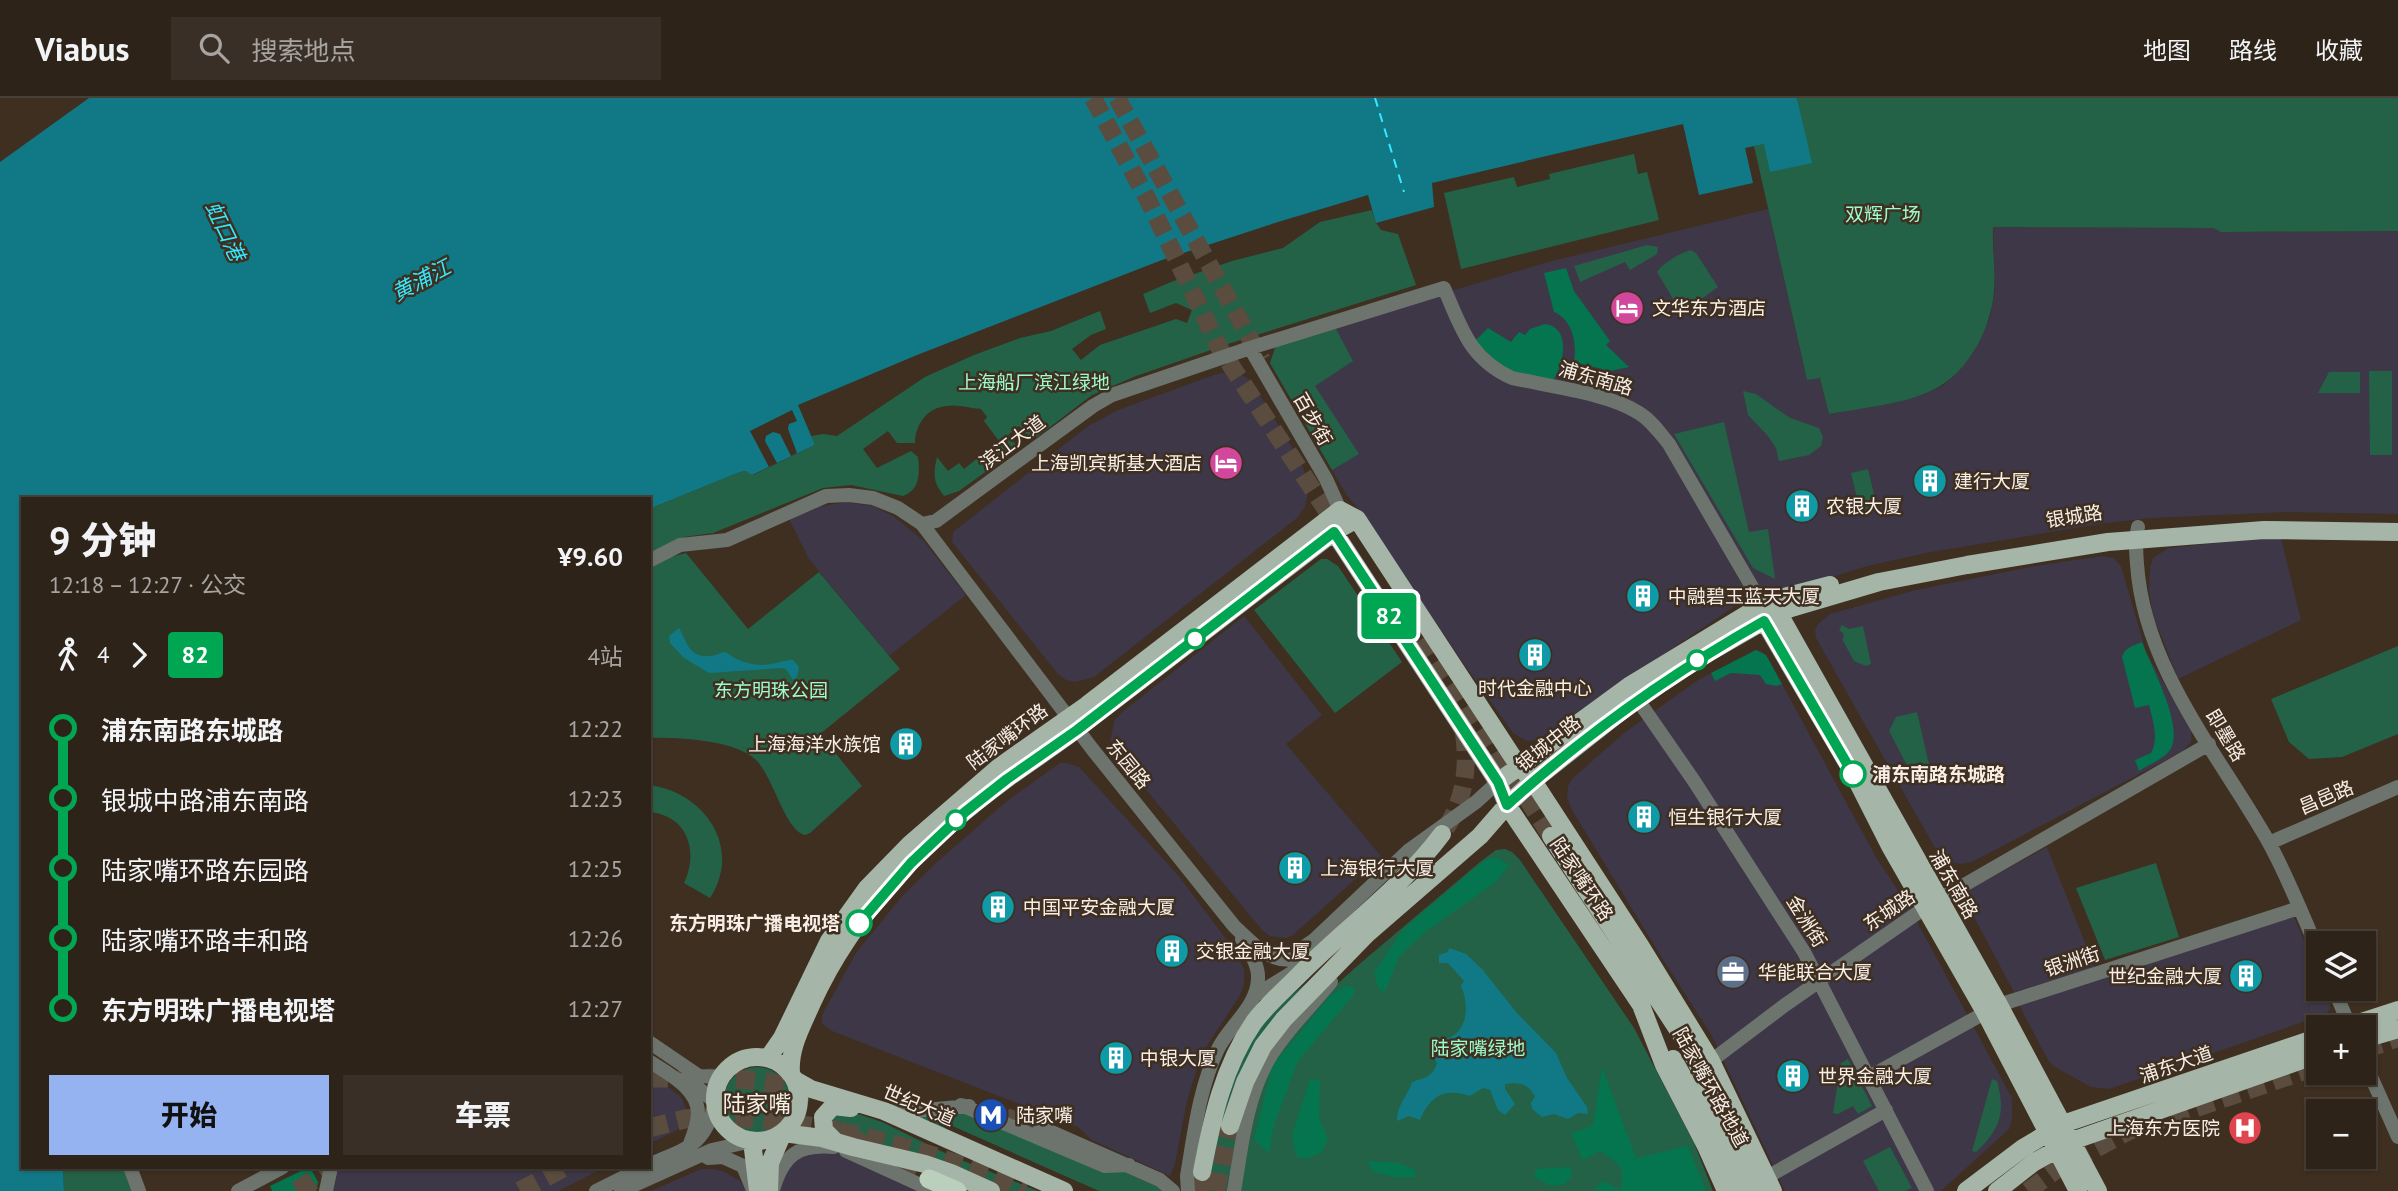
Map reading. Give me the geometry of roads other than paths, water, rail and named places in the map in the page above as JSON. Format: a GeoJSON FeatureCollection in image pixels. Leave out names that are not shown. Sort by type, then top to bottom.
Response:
{"type":"FeatureCollection","features":[{"type":"Feature","properties":{"kind":"highway"},"geometry":{"type":"LineString","coordinates":[[931,1185],[957,1191]]}},
{"type":"Feature","properties":{"kind":"main road","name":"陆家嘴环路"},"geometry":{"type":"LineString","coordinates":[[768,1058],[782,1038],[830,941],[867,888],[946,811],[999,767],[1072,724],[1087,705],[1340,510],[1357,519],[1641,947],[1711,1061],[1766,1186]]}},
{"type":"Feature","properties":{"kind":"main road"},"geometry":{"type":"LineString","coordinates":[[1334,532],[1340,510]]}},
{"type":"Feature","properties":{"kind":"main road","name":"陆家嘴环路"},"geometry":{"type":"LineString","coordinates":[[793,1077],[790,1061],[793,1046],[815,998],[846,942],[873,904],[911,863],[965,812],[1072,724],[1334,532],[1357,519]]}},
{"type":"Feature","properties":{"kind":"main road","name":"银城路"},"geometry":{"type":"LineString","coordinates":[[1768,614],[1784,597],[1875,572],[1970,554],[2136,533],[2267,521],[2398,523]]}},
{"type":"Feature","properties":{"kind":"main road","name":"银城路"},"geometry":{"type":"LineString","coordinates":[[2136,533],[2264,530],[2398,532]]}},
{"type":"Feature","properties":{"kind":"main road","name":"陆家嘴环路"},"geometry":{"type":"LineString","coordinates":[[1334,532],[1498,782],[1507,805],[1641,1005],[1664,1065],[1726,1191]]}},
{"type":"Feature","properties":{"kind":"main road","name":"银城中路"},"geometry":{"type":"LineString","coordinates":[[1498,782],[1518,765],[1633,692],[1768,614]]}},
{"type":"Feature","properties":{"kind":"main road","name":"浦东南路"},"geometry":{"type":"LineString","coordinates":[[1768,614],[1992,1008],[2063,1124],[2098,1191]]}},
{"type":"Feature","properties":{"kind":"main road","name":"银城中路"},"geometry":{"type":"LineString","coordinates":[[1230,1126],[1245,1082],[1264,1046],[1284,1019],[1367,934],[1480,836],[1507,805],[1633,692]]}},
{"type":"Feature","properties":{"kind":"main road"},"geometry":{"type":"LineString","coordinates":[[1202,1172],[1219,1094],[1241,1044],[1263,1011],[1310,962],[1408,873],[1442,834]]}},
{"type":"Feature","properties":{"kind":"main road"},"geometry":{"type":"LineString","coordinates":[[1551,836],[1684,1039]]}},
{"type":"Feature","properties":{"kind":"main road","name":"陆家嘴环路"},"geometry":{"type":"LineString","coordinates":[[1641,947],[1742,1153],[1766,1186]]}},
{"type":"Feature","properties":{"kind":"main road","name":"陆家嘴环路地道"},"geometry":{"type":"LineString","coordinates":[[1641,1005],[1717,1138],[1741,1191]]}},
{"type":"Feature","properties":{"kind":"main road","name":"浦东南路"},"geometry":{"type":"LineString","coordinates":[[1992,1008],[2047,1133],[2078,1191]]}},
{"type":"Feature","properties":{"kind":"main road"},"geometry":{"type":"LineString","coordinates":[[2376,1018],[2398,1010]]}},
{"type":"Feature","properties":{"kind":"main road"},"geometry":{"type":"LineString","coordinates":[[1667,1014],[1673,1042],[1731,1152],[1748,1191]]}},
{"type":"Feature","properties":{"kind":"main road"},"geometry":{"type":"LineString","coordinates":[[2376,1035],[2398,1029]]}},
{"type":"Feature","properties":{"kind":"main road","name":"浦东大道"},"geometry":{"type":"LineString","coordinates":[[1966,1191],[2022,1147],[2063,1124],[2306,1041]]}},
{"type":"Feature","properties":{"kind":"main road"},"geometry":{"type":"LineString","coordinates":[[771,1191],[770,1163],[783,1133],[797,1115],[799,1091],[793,1077],[780,1064],[768,1058],[754,1057],[741,1060],[730,1067],[721,1077],[716,1089],[715,1103],[719,1117],[726,1128],[737,1136],[752,1141],[768,1140],[783,1133],[799,1134],[938,1168],[991,1191]]}},
{"type":"Feature","properties":{"kind":"main road","name":"浦东大道"},"geometry":{"type":"LineString","coordinates":[[1997,1191],[2033,1163],[2072,1141],[2306,1059]]}},
{"type":"Feature","properties":{"kind":"main road","name":"世纪大道"},"geometry":{"type":"LineString","coordinates":[[793,1077],[811,1089],[880,1110],[1064,1191]]}},
{"type":"Feature","properties":{"kind":"main road"},"geometry":{"type":"LineString","coordinates":[[842,1145],[822,1126],[828,1109],[839,1105],[864,1112],[880,1110]]}},
{"type":"Feature","properties":{"kind":"main road"},"geometry":{"type":"LineString","coordinates":[[752,1141],[758,1191]]}},
{"type":"Feature","properties":{"kind":"street","name":"滨江大道"},"geometry":{"type":"LineString","coordinates":[[922,524],[936,521],[1093,406],[1112,395],[1250,348],[1444,289]]}},
{"type":"Feature","properties":{"kind":"street","name":"浦东南路"},"geometry":{"type":"LineString","coordinates":[[1444,289],[1473,349],[1499,372],[1511,378],[1619,404],[1638,412],[1655,426],[1669,444],[1768,614]]}},
{"type":"Feature","properties":{"kind":"street","name":"百步街"},"geometry":{"type":"LineString","coordinates":[[1250,348],[1326,480],[1340,510]]}},
{"type":"Feature","properties":{"kind":"street"},"geometry":{"type":"LineString","coordinates":[[651,560],[680,545],[727,540],[826,496],[873,498],[898,508],[922,524]]}},
{"type":"Feature","properties":{"kind":"street","name":"东园路"},"geometry":{"type":"LineString","coordinates":[[922,524],[1072,724],[1234,926]]}},
{"type":"Feature","properties":{"kind":"street","name":"即墨路"},"geometry":{"type":"LineString","coordinates":[[2136,533],[2139,586],[2145,619],[2170,678],[2269,843],[2309,931]]}},
{"type":"Feature","properties":{"kind":"street","name":"金洲街"},"geometry":{"type":"LineString","coordinates":[[1633,692],[1762,886],[1820,980],[1927,1191]]}},
{"type":"Feature","properties":{"kind":"street","name":"东城路"},"geometry":{"type":"LineString","coordinates":[[1711,1061],[1820,980],[1933,903],[2209,744]]}},
{"type":"Feature","properties":{"kind":"street"},"geometry":{"type":"LineString","coordinates":[[1234,926],[1275,951],[1291,952],[1306,946],[1408,851],[1476,802],[1498,782]]}},
{"type":"Feature","properties":{"kind":"street","name":"昌邑路"},"geometry":{"type":"LineString","coordinates":[[2269,843],[2398,787]]}},
{"type":"Feature","properties":{"kind":"street","name":"银洲街"},"geometry":{"type":"LineString","coordinates":[[1869,1077],[1992,1008],[2299,908]]}},
{"type":"Feature","properties":{"kind":"street"},"geometry":{"type":"LineString","coordinates":[[1234,926],[1270,957],[1286,961],[1303,958],[1329,939],[1344,933]]}},
{"type":"Feature","properties":{"kind":"street"},"geometry":{"type":"LineString","coordinates":[[1188,1191],[1187,1176],[1205,1086],[1218,1048],[1254,996],[1258,978],[1254,960],[1234,926]]}},
{"type":"Feature","properties":{"kind":"street"},"geometry":{"type":"LineString","coordinates":[[1234,1190],[1254,1089],[1270,1057],[1367,934]]}},
{"type":"Feature","properties":{"kind":"street"},"geometry":{"type":"LineString","coordinates":[[1254,996],[1310,962]]}},
{"type":"Feature","properties":{"kind":"street"},"geometry":{"type":"LineString","coordinates":[[651,1043],[699,1076],[721,1077]]}},
{"type":"Feature","properties":{"kind":"street"},"geometry":{"type":"LineString","coordinates":[[651,1055],[688,1079],[715,1103],[710,1124],[702,1137],[651,1164]]}},
{"type":"Feature","properties":{"kind":"street"},"geometry":{"type":"LineString","coordinates":[[651,1062],[674,1077],[690,1092],[696,1102],[697,1124],[689,1146]]}},
{"type":"Feature","properties":{"kind":"street"},"geometry":{"type":"LineString","coordinates":[[2375,1085],[2398,1137]]}},
{"type":"Feature","properties":{"kind":"street"},"geometry":{"type":"LineString","coordinates":[[961,1105],[1105,1166],[1129,1165]]}},
{"type":"Feature","properties":{"kind":"street"},"geometry":{"type":"LineString","coordinates":[[880,1110],[904,1112],[961,1105],[987,1108]]}},
{"type":"Feature","properties":{"kind":"street"},"geometry":{"type":"LineString","coordinates":[[1766,1186],[1886,1110]]}},
{"type":"Feature","properties":{"kind":"street"},"geometry":{"type":"LineString","coordinates":[[1040,1127],[1129,1165],[1160,1180],[1173,1191]]}},
{"type":"Feature","properties":{"kind":"street"},"geometry":{"type":"LineString","coordinates":[[621,1191],[712,1150],[752,1141]]}},
{"type":"Feature","properties":{"kind":"street"},"geometry":{"type":"LineString","coordinates":[[771,1191],[776,1177],[790,1156],[811,1146],[842,1145],[931,1185]]}},
{"type":"Feature","properties":{"kind":"street"},"geometry":{"type":"LineString","coordinates":[[682,1163],[709,1157],[734,1160],[747,1172],[753,1191]]}},
{"type":"Feature","properties":{"kind":"street"},"geometry":{"type":"LineString","coordinates":[[131,1169],[139,1191]]}},
{"type":"Feature","properties":{"kind":"street"},"geometry":{"type":"LineString","coordinates":[[239,1191],[279,1169]]}},
{"type":"Feature","properties":{"kind":"street"},"geometry":{"type":"LineString","coordinates":[[326,1191],[331,1169]]}},
{"type":"Feature","properties":{"kind":"street"},"geometry":{"type":"LineString","coordinates":[[596,1191],[640,1169]]}},
{"type":"Feature","properties":{"kind":"water"},"geometry":{"type":"Polygon","coordinates":[[[89,98],[1797,98],[1812,163],[1770,172],[1764,144],[1745,148],[1753,183],[1699,195],[1683,124],[1432,183],[1434,207],[1376,223],[1368,195],[1162,260],[917,355],[798,405],[815,445],[752,475],[746,471],[740,472],[651,508],[651,497],[21,497],[21,1169],[63,1169],[64,1191],[0,1191],[0,162],[89,98]]]}},
{"type":"Feature","properties":{"kind":"water"},"geometry":{"type":"Polygon","coordinates":[[[679,628],[689,648],[697,654],[710,656],[726,652],[756,665],[793,660],[799,667],[797,677],[793,680],[786,669],[781,668],[709,673],[684,658],[670,643],[669,636],[679,628]]]}},
{"type":"Feature","properties":{"kind":"water"},"geometry":{"type":"Polygon","coordinates":[[[1449,948],[1466,954],[1482,969],[1516,1012],[1556,1053],[1567,1078],[1587,1107],[1588,1114],[1578,1113],[1568,1119],[1554,1114],[1542,1117],[1532,1109],[1531,1103],[1535,1096],[1532,1092],[1523,1084],[1515,1083],[1505,1084],[1505,1089],[1515,1104],[1505,1115],[1498,1110],[1490,1090],[1483,1088],[1470,1096],[1446,1093],[1434,1099],[1420,1120],[1409,1116],[1397,1121],[1398,1111],[1412,1082],[1428,1076],[1435,1068],[1437,1063],[1430,1051],[1432,1045],[1454,1035],[1465,1019],[1466,1005],[1461,986],[1464,981],[1448,963],[1439,963],[1439,955],[1448,952],[1449,948]]]}},
{"type":"Feature","properties":{"kind":"tunnel"},"geometry":{"type":"LineString","coordinates":[[1093,98],[1148,200],[1220,349],[1339,529]]}},
{"type":"Feature","properties":{"kind":"tunnel"},"geometry":{"type":"LineString","coordinates":[[1117,98],[1262,360]]}},
{"type":"Feature","properties":{"kind":"tunnel"},"geometry":{"type":"LineString","coordinates":[[1409,615],[1551,836]]}},
{"type":"Feature","properties":{"kind":"tunnel"},"geometry":{"type":"LineString","coordinates":[[1446,828],[1462,792],[1466,767],[1463,727]]}},
{"type":"Feature","properties":{"kind":"tunnel"},"geometry":{"type":"LineString","coordinates":[[2376,1046],[2398,1038]]}},
{"type":"Feature","properties":{"kind":"tunnel"},"geometry":{"type":"LineString","coordinates":[[2028,1191],[2056,1170],[2129,1131],[2306,1070]]}},
{"type":"Feature","properties":{"kind":"tunnel"},"geometry":{"type":"LineString","coordinates":[[651,1078],[752,1080],[812,1093]]}},
{"type":"Feature","properties":{"kind":"tunnel"},"geometry":{"type":"LineString","coordinates":[[987,1108],[1040,1127]]}},
{"type":"Feature","properties":{"kind":"tunnel"},"geometry":{"type":"LineString","coordinates":[[651,1128],[685,1119],[722,1116],[840,1131],[893,1162],[929,1179]]}},
{"type":"Feature","properties":{"kind":"tunnel"},"geometry":{"type":"LineString","coordinates":[[1216,1191],[1230,1126]]}},
{"type":"Feature","properties":{"kind":"tunnel"},"geometry":{"type":"LineString","coordinates":[[840,1131],[934,1156],[1025,1191]]}},
{"type":"Feature","properties":{"kind":"tunnel"},"geometry":{"type":"LineString","coordinates":[[297,1191],[329,1169]]}},
{"type":"Feature","properties":{"kind":"tunnel"},"geometry":{"type":"LineString","coordinates":[[520,1191],[561,1169]]}},
{"type":"Feature","properties":{"kind":"tunnel"},"geometry":{"type":"LineString","coordinates":[[1199,1191],[1202,1172]]}},
{"type":"Feature","properties":{"kind":"place","name":"文华东方酒店"},"geometry":{"type":"Point","coordinates":[1627,308]}},
{"type":"Feature","properties":{"kind":"place","name":"上海凯宾斯基大酒店"},"geometry":{"type":"Point","coordinates":[1226,463]}},
{"type":"Feature","properties":{"kind":"place","name":"建行大厦"},"geometry":{"type":"Point","coordinates":[1930,481]}},
{"type":"Feature","properties":{"kind":"place","name":"农银大厦"},"geometry":{"type":"Point","coordinates":[1802,506]}},
{"type":"Feature","properties":{"kind":"place","name":"中融碧玉蓝天大厦"},"geometry":{"type":"Point","coordinates":[1643,596]}},
{"type":"Feature","properties":{"kind":"place","name":"时代金融中心"},"geometry":{"type":"Point","coordinates":[1535,655]}},
{"type":"Feature","properties":{"kind":"place","name":"上海海洋水族馆"},"geometry":{"type":"Point","coordinates":[906,744]}},
{"type":"Feature","properties":{"kind":"place","name":"浦东南路东城路"},"geometry":{"type":"Point","coordinates":[1853,774]}},
{"type":"Feature","properties":{"kind":"place","name":"恒生银行大厦"},"geometry":{"type":"Point","coordinates":[1644,817]}},
{"type":"Feature","properties":{"kind":"place","name":"上海银行大厦"},"geometry":{"type":"Point","coordinates":[1295,868]}},
{"type":"Feature","properties":{"kind":"place","name":"中国平安金融大厦"},"geometry":{"type":"Point","coordinates":[998,907]}},
{"type":"Feature","properties":{"kind":"place","name":"东方明珠广播电视塔"},"geometry":{"type":"Point","coordinates":[859,923]}},
{"type":"Feature","properties":{"kind":"place","name":"交银金融大厦"},"geometry":{"type":"Point","coordinates":[1172,951]}},
{"type":"Feature","properties":{"kind":"place","name":"华能联合大厦"},"geometry":{"type":"Point","coordinates":[1733,972]}},
{"type":"Feature","properties":{"kind":"place","name":"世纪金融大厦"},"geometry":{"type":"Point","coordinates":[2246,976]}},
{"type":"Feature","properties":{"kind":"place","name":"中银大厦"},"geometry":{"type":"Point","coordinates":[1116,1058]}},
{"type":"Feature","properties":{"kind":"place","name":"世界金融大厦"},"geometry":{"type":"Point","coordinates":[1793,1076]}},
{"type":"Feature","properties":{"kind":"place","name":"陆家嘴"},"geometry":{"type":"Point","coordinates":[991,1115]}},
{"type":"Feature","properties":{"kind":"place","name":"上海东方医院"},"geometry":{"type":"Point","coordinates":[2245,1128]}},
{"type":"Feature","properties":{"kind":"district","name":"陆家嘴"},"geometry":{"type":"Point","coordinates":[757,1103]}},
{"type":"Feature","properties":{"kind":"park label","name":"双辉广场"},"geometry":{"type":"Point","coordinates":[1883,214]}},
{"type":"Feature","properties":{"kind":"park label","name":"上海船厂滨江绿地"},"geometry":{"type":"Point","coordinates":[1034,382]}},
{"type":"Feature","properties":{"kind":"park label","name":"东方明珠公园"},"geometry":{"type":"Point","coordinates":[771,690]}},
{"type":"Feature","properties":{"kind":"park label","name":"陆家嘴绿地"},"geometry":{"type":"Point","coordinates":[1478,1048]}},
{"type":"Feature","properties":{"kind":"water label","name":"虹口港"},"geometry":{"type":"Point","coordinates":[225,231]}},
{"type":"Feature","properties":{"kind":"water label","name":"黄浦江"},"geometry":{"type":"Point","coordinates":[421,280]}}]}
